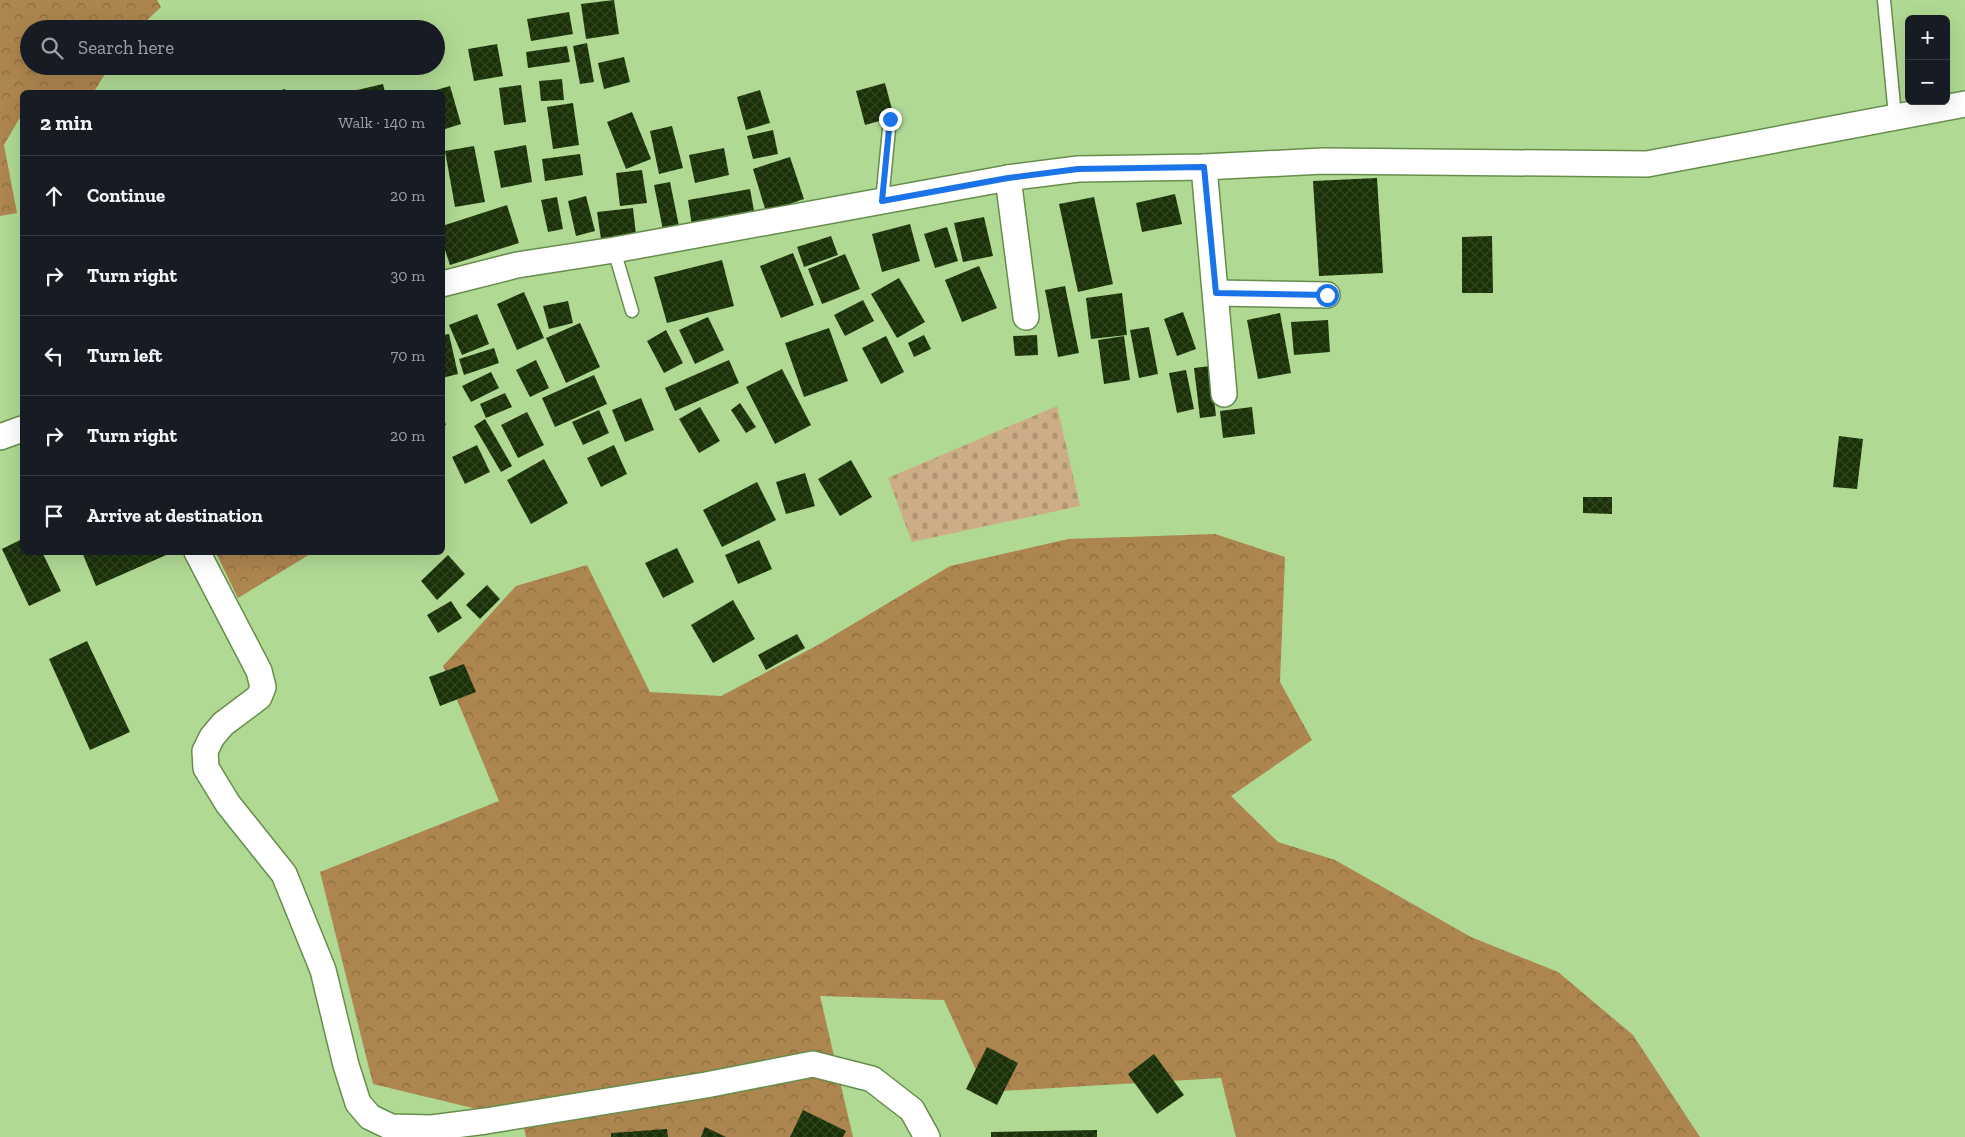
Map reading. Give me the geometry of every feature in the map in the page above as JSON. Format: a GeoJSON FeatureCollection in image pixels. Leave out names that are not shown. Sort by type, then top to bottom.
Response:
{"type":"FeatureCollection","features":[{"type":"Feature","properties":{"kind":"street"},"geometry":{"type":"LineString","coordinates":[[445,283],[517,265],[614,250],[1008,178],[1078,169],[1204,167],[1323,161],[1647,164],[1965,104]]}},
{"type":"Feature","properties":{"kind":"street"},"geometry":{"type":"LineString","coordinates":[[1204,167],[1224,394]]}},
{"type":"Feature","properties":{"kind":"street"},"geometry":{"type":"LineString","coordinates":[[1008,178],[1026,317]]}},
{"type":"Feature","properties":{"kind":"street"},"geometry":{"type":"LineString","coordinates":[[1216,293],[1327,295]]}},
{"type":"Feature","properties":{"kind":"street"},"geometry":{"type":"LineString","coordinates":[[0,437],[20,430]]}},
{"type":"Feature","properties":{"kind":"street"},"geometry":{"type":"LineString","coordinates":[[199,555],[259,671],[263,687],[259,697],[222,724],[212,737],[205,751],[206,768],[228,804],[284,874],[323,970],[346,1064],[358,1103],[370,1117],[391,1127],[488,1129],[813,1064],[872,1079],[912,1110],[927,1137]]}},
{"type":"Feature","properties":{"kind":"lane"},"geometry":{"type":"LineString","coordinates":[[1884,0],[1895,116]]}},
{"type":"Feature","properties":{"kind":"lane"},"geometry":{"type":"LineString","coordinates":[[882,201],[890,119]]}},
{"type":"Feature","properties":{"kind":"lane"},"geometry":{"type":"LineString","coordinates":[[614,250],[632,311]]}},
{"type":"Feature","properties":{"kind":"green space"},"geometry":{"type":"Polygon","coordinates":[[[0,0],[157,0],[161,7],[147,20],[20,20],[20,75],[104,75],[95,90],[20,90],[20,117],[4,145],[17,213],[0,216],[0,0]]]}},
{"type":"Feature","properties":{"kind":"green space"},"geometry":{"type":"Polygon","coordinates":[[[1057,406],[1080,506],[912,542],[888,478],[1057,406]]]}},
{"type":"Feature","properties":{"kind":"green space"},"geometry":{"type":"Polygon","coordinates":[[[1215,534],[1285,557],[1280,682],[1312,740],[1231,796],[1278,842],[1335,860],[1471,937],[1558,972],[1633,1035],[1700,1137],[1236,1137],[1221,1078],[986,1092],[944,1000],[820,996],[853,1137],[526,1137],[522,1120],[373,1084],[320,872],[499,801],[443,666],[516,586],[587,565],[650,692],[721,696],[818,645],[950,566],[1068,539],[1215,534]]]}},
{"type":"Feature","properties":{"kind":"green space"},"geometry":{"type":"Polygon","coordinates":[[[217,555],[309,555],[238,598],[217,555]]]}},
{"type":"Feature","properties":{"kind":"building"},"geometry":{"type":"Polygon","coordinates":[[[614,0],[619,34],[586,39],[581,4],[614,0]]]}},
{"type":"Feature","properties":{"kind":"building"},"geometry":{"type":"Polygon","coordinates":[[[569,12],[573,34],[531,41],[527,19],[569,12]]]}},
{"type":"Feature","properties":{"kind":"building"},"geometry":{"type":"Polygon","coordinates":[[[587,43],[594,82],[580,84],[573,46],[587,43]]]}},
{"type":"Feature","properties":{"kind":"building"},"geometry":{"type":"Polygon","coordinates":[[[497,44],[503,76],[474,81],[468,49],[497,44]]]}},
{"type":"Feature","properties":{"kind":"building"},"geometry":{"type":"Polygon","coordinates":[[[567,46],[570,62],[528,68],[526,52],[567,46]]]}},
{"type":"Feature","properties":{"kind":"building"},"geometry":{"type":"Polygon","coordinates":[[[624,57],[630,82],[604,89],[598,63],[624,57]]]}},
{"type":"Feature","properties":{"kind":"building"},"geometry":{"type":"Polygon","coordinates":[[[562,79],[564,100],[541,101],[539,81],[562,79]]]}},
{"type":"Feature","properties":{"kind":"building"},"geometry":{"type":"Polygon","coordinates":[[[885,83],[894,117],[865,125],[856,91],[885,83]]]}},
{"type":"Feature","properties":{"kind":"building"},"geometry":{"type":"Polygon","coordinates":[[[383,84],[384,90],[357,90],[383,84]]]}},
{"type":"Feature","properties":{"kind":"building"},"geometry":{"type":"Polygon","coordinates":[[[521,85],[526,122],[504,125],[499,88],[521,85]]]}},
{"type":"Feature","properties":{"kind":"building"},"geometry":{"type":"Polygon","coordinates":[[[450,86],[461,124],[445,129],[445,90],[436,90],[450,86]]]}},
{"type":"Feature","properties":{"kind":"building"},"geometry":{"type":"Polygon","coordinates":[[[760,90],[770,123],[746,130],[737,97],[760,90]]]}},
{"type":"Feature","properties":{"kind":"building"},"geometry":{"type":"Polygon","coordinates":[[[573,103],[579,145],[553,149],[547,107],[573,103]]]}},
{"type":"Feature","properties":{"kind":"building"},"geometry":{"type":"Polygon","coordinates":[[[632,112],[651,159],[626,169],[607,122],[632,112]]]}},
{"type":"Feature","properties":{"kind":"building"},"geometry":{"type":"Polygon","coordinates":[[[672,126],[683,168],[659,174],[650,131],[672,126]]]}},
{"type":"Feature","properties":{"kind":"building"},"geometry":{"type":"Polygon","coordinates":[[[773,130],[778,154],[753,159],[747,136],[773,130]]]}},
{"type":"Feature","properties":{"kind":"building"},"geometry":{"type":"Polygon","coordinates":[[[526,145],[532,182],[501,188],[494,151],[526,145]]]}},
{"type":"Feature","properties":{"kind":"building"},"geometry":{"type":"Polygon","coordinates":[[[474,146],[485,202],[455,207],[445,151],[474,146]]]}},
{"type":"Feature","properties":{"kind":"building"},"geometry":{"type":"Polygon","coordinates":[[[724,148],[729,175],[695,183],[689,155],[724,148]]]}},
{"type":"Feature","properties":{"kind":"building"},"geometry":{"type":"Polygon","coordinates":[[[580,154],[583,175],[545,181],[542,159],[580,154]]]}},
{"type":"Feature","properties":{"kind":"building"},"geometry":{"type":"Polygon","coordinates":[[[790,157],[804,199],[766,212],[753,169],[790,157]]]}},
{"type":"Feature","properties":{"kind":"building"},"geometry":{"type":"Polygon","coordinates":[[[642,170],[647,203],[620,206],[616,173],[642,170]]]}},
{"type":"Feature","properties":{"kind":"building"},"geometry":{"type":"Polygon","coordinates":[[[1377,178],[1383,273],[1319,276],[1313,181],[1377,178]]]}},
{"type":"Feature","properties":{"kind":"building"},"geometry":{"type":"Polygon","coordinates":[[[670,182],[680,231],[664,235],[654,185],[670,182]]]}},
{"type":"Feature","properties":{"kind":"building"},"geometry":{"type":"Polygon","coordinates":[[[750,189],[755,216],[692,226],[688,200],[750,189]]]}},
{"type":"Feature","properties":{"kind":"building"},"geometry":{"type":"Polygon","coordinates":[[[1175,194],[1182,224],[1142,232],[1136,203],[1175,194]]]}},
{"type":"Feature","properties":{"kind":"building"},"geometry":{"type":"Polygon","coordinates":[[[586,196],[595,231],[576,236],[568,201],[586,196]]]}},
{"type":"Feature","properties":{"kind":"building"},"geometry":{"type":"Polygon","coordinates":[[[557,197],[563,229],[548,232],[541,200],[557,197]]]}},
{"type":"Feature","properties":{"kind":"building"},"geometry":{"type":"Polygon","coordinates":[[[1094,197],[1113,284],[1078,292],[1059,204],[1094,197]]]}},
{"type":"Feature","properties":{"kind":"building"},"geometry":{"type":"Polygon","coordinates":[[[507,205],[519,243],[450,265],[445,250],[445,225],[507,205]]]}},
{"type":"Feature","properties":{"kind":"building"},"geometry":{"type":"Polygon","coordinates":[[[633,208],[636,235],[601,239],[597,212],[633,208]]]}},
{"type":"Feature","properties":{"kind":"building"},"geometry":{"type":"Polygon","coordinates":[[[984,217],[993,256],[963,262],[954,223],[984,217]]]}},
{"type":"Feature","properties":{"kind":"building"},"geometry":{"type":"Polygon","coordinates":[[[910,224],[920,261],[882,272],[872,234],[910,224]]]}},
{"type":"Feature","properties":{"kind":"building"},"geometry":{"type":"Polygon","coordinates":[[[947,227],[958,261],[935,268],[924,234],[947,227]]]}},
{"type":"Feature","properties":{"kind":"building"},"geometry":{"type":"Polygon","coordinates":[[[831,236],[838,255],[804,267],[797,247],[831,236]]]}},
{"type":"Feature","properties":{"kind":"building"},"geometry":{"type":"Polygon","coordinates":[[[1492,236],[1493,293],[1462,293],[1462,237],[1492,236]]]}},
{"type":"Feature","properties":{"kind":"building"},"geometry":{"type":"Polygon","coordinates":[[[793,253],[814,305],[781,318],[760,266],[793,253]]]}},
{"type":"Feature","properties":{"kind":"building"},"geometry":{"type":"Polygon","coordinates":[[[845,254],[860,289],[822,304],[808,269],[845,254]]]}},
{"type":"Feature","properties":{"kind":"building"},"geometry":{"type":"Polygon","coordinates":[[[722,260],[734,306],[667,323],[654,277],[722,260]]]}},
{"type":"Feature","properties":{"kind":"building"},"geometry":{"type":"Polygon","coordinates":[[[979,266],[997,308],[962,322],[945,280],[979,266]]]}},
{"type":"Feature","properties":{"kind":"building"},"geometry":{"type":"Polygon","coordinates":[[[899,278],[925,322],[897,338],[871,294],[899,278]]]}},
{"type":"Feature","properties":{"kind":"building"},"geometry":{"type":"Polygon","coordinates":[[[1065,286],[1079,353],[1058,357],[1045,290],[1065,286]]]}},
{"type":"Feature","properties":{"kind":"building"},"geometry":{"type":"Polygon","coordinates":[[[524,292],[544,338],[517,350],[497,304],[524,292]]]}},
{"type":"Feature","properties":{"kind":"building"},"geometry":{"type":"Polygon","coordinates":[[[1122,293],[1127,335],[1091,339],[1086,298],[1122,293]]]}},
{"type":"Feature","properties":{"kind":"building"},"geometry":{"type":"Polygon","coordinates":[[[863,300],[874,321],[845,336],[834,315],[863,300]]]}},
{"type":"Feature","properties":{"kind":"building"},"geometry":{"type":"Polygon","coordinates":[[[568,301],[573,323],[549,329],[543,306],[568,301]]]}},
{"type":"Feature","properties":{"kind":"building"},"geometry":{"type":"Polygon","coordinates":[[[1183,312],[1196,349],[1177,356],[1164,319],[1183,312]]]}},
{"type":"Feature","properties":{"kind":"building"},"geometry":{"type":"Polygon","coordinates":[[[1280,313],[1291,373],[1258,379],[1247,320],[1280,313]]]}},
{"type":"Feature","properties":{"kind":"building"},"geometry":{"type":"Polygon","coordinates":[[[477,314],[489,344],[462,355],[449,325],[477,314]]]}},
{"type":"Feature","properties":{"kind":"building"},"geometry":{"type":"Polygon","coordinates":[[[708,317],[724,350],[695,364],[679,330],[708,317]]]}},
{"type":"Feature","properties":{"kind":"building"},"geometry":{"type":"Polygon","coordinates":[[[1328,320],[1330,352],[1294,355],[1291,322],[1328,320]]]}},
{"type":"Feature","properties":{"kind":"building"},"geometry":{"type":"Polygon","coordinates":[[[580,323],[600,367],[566,383],[546,338],[580,323]]]}},
{"type":"Feature","properties":{"kind":"building"},"geometry":{"type":"Polygon","coordinates":[[[1149,327],[1158,374],[1139,378],[1130,330],[1149,327]]]}},
{"type":"Feature","properties":{"kind":"building"},"geometry":{"type":"Polygon","coordinates":[[[829,328],[848,381],[804,397],[785,343],[829,328]]]}},
{"type":"Feature","properties":{"kind":"building"},"geometry":{"type":"Polygon","coordinates":[[[666,330],[683,363],[664,373],[647,341],[666,330]]]}},
{"type":"Feature","properties":{"kind":"building"},"geometry":{"type":"Polygon","coordinates":[[[449,334],[458,374],[445,377],[445,335],[449,334]]]}},
{"type":"Feature","properties":{"kind":"building"},"geometry":{"type":"Polygon","coordinates":[[[924,335],[931,349],[914,357],[908,343],[924,335]]]}},
{"type":"Feature","properties":{"kind":"building"},"geometry":{"type":"Polygon","coordinates":[[[1037,335],[1038,355],[1015,356],[1013,336],[1037,335]]]}},
{"type":"Feature","properties":{"kind":"building"},"geometry":{"type":"Polygon","coordinates":[[[886,336],[904,372],[881,384],[862,348],[886,336]]]}},
{"type":"Feature","properties":{"kind":"building"},"geometry":{"type":"Polygon","coordinates":[[[1124,336],[1130,380],[1104,384],[1098,340],[1124,336]]]}},
{"type":"Feature","properties":{"kind":"building"},"geometry":{"type":"Polygon","coordinates":[[[494,348],[499,363],[464,375],[459,359],[494,348]]]}},
{"type":"Feature","properties":{"kind":"building"},"geometry":{"type":"Polygon","coordinates":[[[536,360],[549,388],[530,397],[516,370],[536,360]]]}},
{"type":"Feature","properties":{"kind":"building"},"geometry":{"type":"Polygon","coordinates":[[[729,360],[739,383],[675,411],[665,388],[729,360]]]}},
{"type":"Feature","properties":{"kind":"building"},"geometry":{"type":"Polygon","coordinates":[[[1210,366],[1216,416],[1200,418],[1194,368],[1210,366]]]}},
{"type":"Feature","properties":{"kind":"building"},"geometry":{"type":"Polygon","coordinates":[[[782,369],[811,425],[775,444],[746,387],[782,369]]]}},
{"type":"Feature","properties":{"kind":"building"},"geometry":{"type":"Polygon","coordinates":[[[1186,370],[1194,409],[1177,413],[1169,373],[1186,370]]]}},
{"type":"Feature","properties":{"kind":"building"},"geometry":{"type":"Polygon","coordinates":[[[491,372],[499,388],[471,402],[462,386],[491,372]]]}},
{"type":"Feature","properties":{"kind":"building"},"geometry":{"type":"Polygon","coordinates":[[[594,375],[607,404],[555,427],[542,398],[594,375]]]}},
{"type":"Feature","properties":{"kind":"building"},"geometry":{"type":"Polygon","coordinates":[[[505,393],[512,407],[486,418],[480,404],[505,393]]]}},
{"type":"Feature","properties":{"kind":"building"},"geometry":{"type":"Polygon","coordinates":[[[641,398],[654,430],[625,442],[612,410],[641,398]]]}},
{"type":"Feature","properties":{"kind":"building"},"geometry":{"type":"Polygon","coordinates":[[[740,403],[756,427],[746,433],[731,410],[740,403]]]}},
{"type":"Feature","properties":{"kind":"building"},"geometry":{"type":"Polygon","coordinates":[[[700,407],[720,441],[699,453],[679,419],[700,407]]]}},
{"type":"Feature","properties":{"kind":"building"},"geometry":{"type":"Polygon","coordinates":[[[1252,407],[1255,434],[1223,438],[1220,411],[1252,407]]]}},
{"type":"Feature","properties":{"kind":"building"},"geometry":{"type":"Polygon","coordinates":[[[599,410],[609,433],[583,445],[572,422],[599,410]]]}},
{"type":"Feature","properties":{"kind":"building"},"geometry":{"type":"Polygon","coordinates":[[[527,412],[544,445],[518,458],[501,425],[527,412]]]}},
{"type":"Feature","properties":{"kind":"building"},"geometry":{"type":"Polygon","coordinates":[[[485,419],[512,466],[501,472],[474,426],[485,419]]]}},
{"type":"Feature","properties":{"kind":"building"},"geometry":{"type":"Polygon","coordinates":[[[1839,436],[1863,439],[1857,489],[1833,487],[1839,436]]]}},
{"type":"Feature","properties":{"kind":"building"},"geometry":{"type":"Polygon","coordinates":[[[477,445],[490,472],[465,484],[452,457],[477,445]]]}},
{"type":"Feature","properties":{"kind":"building"},"geometry":{"type":"Polygon","coordinates":[[[614,445],[627,474],[601,487],[587,458],[614,445]]]}},
{"type":"Feature","properties":{"kind":"building"},"geometry":{"type":"Polygon","coordinates":[[[544,459],[568,503],[531,524],[507,480],[544,459]]]}},
{"type":"Feature","properties":{"kind":"building"},"geometry":{"type":"Polygon","coordinates":[[[851,460],[872,497],[840,516],[818,479],[851,460]]]}},
{"type":"Feature","properties":{"kind":"building"},"geometry":{"type":"Polygon","coordinates":[[[805,473],[815,506],[786,514],[776,482],[805,473]]]}},
{"type":"Feature","properties":{"kind":"building"},"geometry":{"type":"Polygon","coordinates":[[[757,482],[776,520],[722,547],[703,510],[757,482]]]}},
{"type":"Feature","properties":{"kind":"building"},"geometry":{"type":"Polygon","coordinates":[[[1583,497],[1612,497],[1612,514],[1583,513],[1583,497]]]}},
{"type":"Feature","properties":{"kind":"building"},"geometry":{"type":"Polygon","coordinates":[[[20,540],[20,555],[43,555],[61,591],[29,606],[2,549],[20,540]]]}},
{"type":"Feature","properties":{"kind":"building"},"geometry":{"type":"Polygon","coordinates":[[[759,540],[772,569],[738,584],[725,555],[759,540]]]}},
{"type":"Feature","properties":{"kind":"building"},"geometry":{"type":"Polygon","coordinates":[[[677,548],[694,582],[663,598],[645,563],[677,548]]]}},
{"type":"Feature","properties":{"kind":"building"},"geometry":{"type":"Polygon","coordinates":[[[83,555],[166,555],[96,586],[83,555]]]}},
{"type":"Feature","properties":{"kind":"building"},"geometry":{"type":"Polygon","coordinates":[[[448,555],[465,574],[437,600],[421,581],[448,555]]]}},
{"type":"Feature","properties":{"kind":"building"},"geometry":{"type":"Polygon","coordinates":[[[487,585],[500,599],[480,619],[466,605],[487,585]]]}},
{"type":"Feature","properties":{"kind":"building"},"geometry":{"type":"Polygon","coordinates":[[[733,600],[755,639],[713,663],[691,625],[733,600]]]}},
{"type":"Feature","properties":{"kind":"building"},"geometry":{"type":"Polygon","coordinates":[[[451,601],[462,618],[438,633],[427,615],[451,601]]]}},
{"type":"Feature","properties":{"kind":"building"},"geometry":{"type":"Polygon","coordinates":[[[797,634],[805,648],[766,670],[758,655],[797,634]]]}},
{"type":"Feature","properties":{"kind":"building"},"geometry":{"type":"Polygon","coordinates":[[[87,641],[130,732],[90,750],[49,659],[87,641]]]}},
{"type":"Feature","properties":{"kind":"building"},"geometry":{"type":"Polygon","coordinates":[[[464,664],[476,692],[440,706],[429,677],[464,664]]]}},
{"type":"Feature","properties":{"kind":"building"},"geometry":{"type":"Polygon","coordinates":[[[987,1047],[1018,1063],[997,1105],[966,1089],[987,1047]]]}},
{"type":"Feature","properties":{"kind":"building"},"geometry":{"type":"Polygon","coordinates":[[[1154,1054],[1184,1095],[1157,1114],[1128,1074],[1154,1054]]]}},
{"type":"Feature","properties":{"kind":"building"},"geometry":{"type":"Polygon","coordinates":[[[803,1110],[846,1131],[843,1137],[790,1137],[803,1110]]]}},
{"type":"Feature","properties":{"kind":"building"},"geometry":{"type":"Polygon","coordinates":[[[705,1127],[726,1137],[701,1137],[705,1127]]]}},
{"type":"Feature","properties":{"kind":"building"},"geometry":{"type":"Polygon","coordinates":[[[667,1129],[668,1137],[611,1137],[611,1133],[667,1129]]]}},
{"type":"Feature","properties":{"kind":"building"},"geometry":{"type":"Polygon","coordinates":[[[1097,1130],[1097,1137],[991,1137],[991,1132],[1097,1130]]]}},
{"type":"Feature","properties":{"kind":"route"},"geometry":{"type":"LineString","coordinates":[[890,119],[882,201],[1008,178],[1078,169],[1204,167],[1216,293],[1327,295]]}}]}
